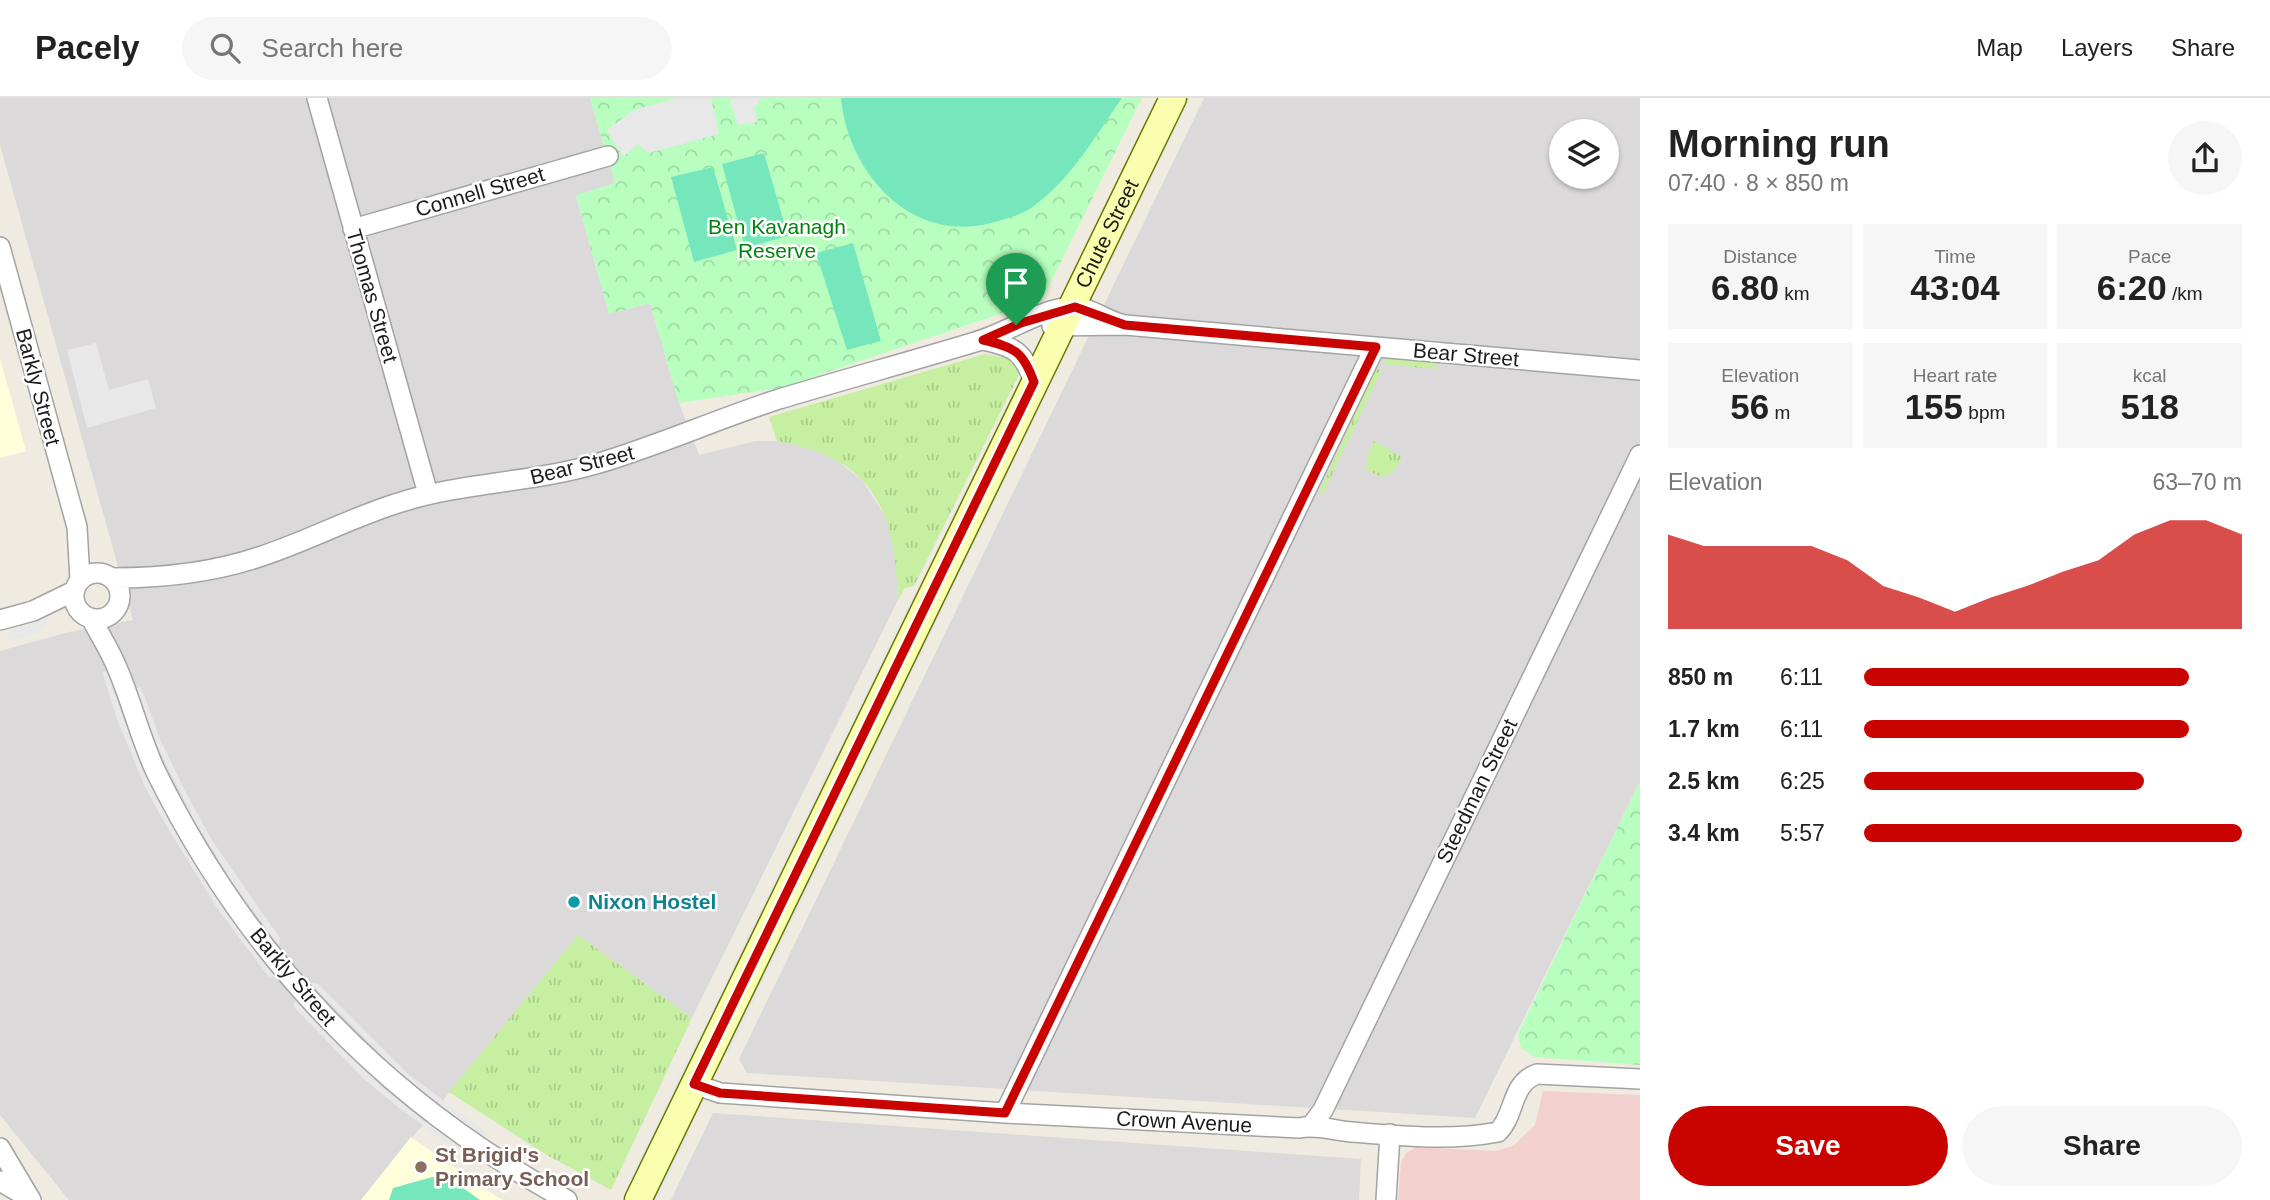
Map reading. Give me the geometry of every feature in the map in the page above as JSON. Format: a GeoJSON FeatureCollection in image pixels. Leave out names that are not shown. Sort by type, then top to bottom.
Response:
{"type":"FeatureCollection","features":[{"type":"Feature","properties":{"kind":"street","name":"Thomas Street"},"geometry":{"type":"LineString","coordinates":[[317,98],[428,494]]}},
{"type":"Feature","properties":{"kind":"street","name":"Chute Street"},"geometry":{"type":"LineString","coordinates":[[638,1200],[1173,98]]}},
{"type":"Feature","properties":{"kind":"street","name":"Connell Street"},"geometry":{"type":"LineString","coordinates":[[353,229],[608,156]]}},
{"type":"Feature","properties":{"kind":"street","name":"Barkly Street"},"geometry":{"type":"LineString","coordinates":[[0,247],[77,527],[80,599],[118,669],[154,767],[192,838],[236,907],[293,984],[353,1046],[419,1104],[501,1161],[567,1200]]}},
{"type":"Feature","properties":{"kind":"street","name":"Bear Street"},"geometry":{"type":"LineString","coordinates":[[165,578],[117,605],[98,620],[80,599],[86,575],[165,578],[260,557],[351,519],[428,494],[526,480],[597,464],[665,443],[778,400],[1067,316],[1125,325],[1640,370]]}},
{"type":"Feature","properties":{"kind":"street"},"geometry":{"type":"LineString","coordinates":[[989,338],[1022,355],[1034,382]]}},
{"type":"Feature","properties":{"kind":"street"},"geometry":{"type":"LineString","coordinates":[[1005,1113],[1376,347]]}},
{"type":"Feature","properties":{"kind":"street","name":"Steedman Street"},"geometry":{"type":"LineString","coordinates":[[1311,1126],[1323,1110],[1640,454]]}},
{"type":"Feature","properties":{"kind":"street","name":"Barkly Street"},"geometry":{"type":"LineString","coordinates":[[77,527],[107,575],[117,605],[118,669]]}},
{"type":"Feature","properties":{"kind":"street"},"geometry":{"type":"LineString","coordinates":[[0,620],[80,599]]}},
{"type":"Feature","properties":{"kind":"street","name":"Crown Avenue"},"geometry":{"type":"LineString","coordinates":[[694,1084],[720,1093],[1005,1113],[1299,1128],[1311,1126],[1336,1131],[1463,1137],[1498,1132],[1509,1117],[1518,1088],[1524,1080],[1537,1074],[1640,1079]]}},
{"type":"Feature","properties":{"kind":"street"},"geometry":{"type":"LineString","coordinates":[[1386,1200],[1390,1134]]}},
{"type":"Feature","properties":{"kind":"street"},"geometry":{"type":"LineString","coordinates":[[0,1148],[20,1176],[30,1199]]}},
{"type":"Feature","properties":{"kind":"street"},"geometry":{"type":"LineString","coordinates":[[0,1181],[30,1199]]}},
{"type":"Feature","properties":{"kind":"shaded area"},"geometry":{"type":"Polygon","coordinates":[[[0,98],[590,98],[615,183],[576,196],[609,314],[650,303],[679,403],[699,455],[756,441],[806,446],[836,460],[862,480],[889,522],[895,544],[898,600],[692,1018],[578,936],[361,1200],[69,1200],[0,1115],[0,651],[69,632],[133,620],[0,145],[0,98]]]}},
{"type":"Feature","properties":{"kind":"shaded area"},"geometry":{"type":"Polygon","coordinates":[[[678,98],[711,98],[719,134],[649,153],[638,144],[623,157],[607,130],[634,110],[678,98]]]}},
{"type":"Feature","properties":{"kind":"shaded area"},"geometry":{"type":"Polygon","coordinates":[[[762,98],[754,108],[758,122],[738,125],[730,100],[762,98]]]}},
{"type":"Feature","properties":{"kind":"shaded area"},"geometry":{"type":"Polygon","coordinates":[[[1183,98],[1190,98],[1104,276],[1094,281],[1183,98]]]}},
{"type":"Feature","properties":{"kind":"shaded area"},"geometry":{"type":"Polygon","coordinates":[[[1204,98],[1640,98],[1640,781],[1475,1118],[747,1073],[739,1059],[1204,98]]]}},
{"type":"Feature","properties":{"kind":"shaded area"},"geometry":{"type":"Polygon","coordinates":[[[96,343],[109,390],[148,379],[156,408],[87,428],[67,350],[96,343]]]}},
{"type":"Feature","properties":{"kind":"shaded area"},"geometry":{"type":"Polygon","coordinates":[[[1058,354],[1061,365],[729,1053],[722,1049],[1058,354]]]}},
{"type":"Feature","properties":{"kind":"shaded area"},"geometry":{"type":"Polygon","coordinates":[[[0,359],[26,451],[0,458],[0,359]]]}},
{"type":"Feature","properties":{"kind":"shaded area"},"geometry":{"type":"Polygon","coordinates":[[[1016,392],[957,519],[952,516],[1016,392]]]}},
{"type":"Feature","properties":{"kind":"shaded area"},"geometry":{"type":"Polygon","coordinates":[[[915,591],[909,614],[637,1181],[630,1178],[915,591]]]}},
{"type":"Feature","properties":{"kind":"shaded area"},"geometry":{"type":"Polygon","coordinates":[[[51,615],[41,632],[5,643],[13,626],[51,615]]]}},
{"type":"Feature","properties":{"kind":"shaded area"},"geometry":{"type":"Polygon","coordinates":[[[107,671],[124,720],[160,802],[210,887],[277,978],[268,976],[219,911],[167,827],[145,787],[117,719],[102,672],[107,671]]]}},
{"type":"Feature","properties":{"kind":"shaded area"},"geometry":{"type":"Polygon","coordinates":[[[141,687],[160,739],[185,791],[213,842],[280,938],[279,946],[233,883],[193,818],[157,746],[135,689],[141,687]]]}},
{"type":"Feature","properties":{"kind":"shaded area"},"geometry":{"type":"Polygon","coordinates":[[[309,982],[318,984],[408,1074],[485,1131],[482,1136],[403,1077],[309,982]]]}},
{"type":"Feature","properties":{"kind":"shaded area"},"geometry":{"type":"Polygon","coordinates":[[[295,998],[382,1087],[430,1126],[486,1160],[482,1167],[400,1109],[363,1078],[294,1007],[295,998]]]}},
{"type":"Feature","properties":{"kind":"shaded area"},"geometry":{"type":"Polygon","coordinates":[[[1543,1091],[1640,1095],[1640,1200],[1398,1200],[1401,1162],[1406,1153],[1417,1147],[1496,1151],[1513,1146],[1535,1125],[1543,1091]]]}},
{"type":"Feature","properties":{"kind":"shaded area"},"geometry":{"type":"Polygon","coordinates":[[[713,1113],[1361,1159],[1359,1200],[671,1200],[713,1113]]]}},
{"type":"Feature","properties":{"kind":"shaded area"},"geometry":{"type":"Polygon","coordinates":[[[685,1127],[691,1130],[658,1200],[650,1200],[685,1127]]]}},
{"type":"Feature","properties":{"kind":"shaded area","name":"St Brigid's Primary School"},"geometry":{"type":"Polygon","coordinates":[[[411,1137],[497,1197],[503,1200],[361,1200],[411,1137]]]}},
{"type":"Feature","properties":{"kind":"green space","name":"Ben Kavanagh Reserve"},"geometry":{"type":"Polygon","coordinates":[[[590,98],[1142,98],[1042,300],[780,388],[679,403],[650,303],[609,314],[576,195],[615,183],[590,98]]]}},
{"type":"Feature","properties":{"kind":"green space"},"geometry":{"type":"Polygon","coordinates":[[[841,98],[1122,98],[1072,169],[1035,205],[1008,218],[962,227],[935,223],[910,212],[889,196],[870,176],[856,152],[846,126],[841,98]]]}},
{"type":"Feature","properties":{"kind":"green space"},"geometry":{"type":"Polygon","coordinates":[[[764,153],[788,236],[745,248],[722,164],[764,153]]]}},
{"type":"Feature","properties":{"kind":"green space"},"geometry":{"type":"Polygon","coordinates":[[[713,167],[737,250],[694,262],[671,177],[713,167]]]}},
{"type":"Feature","properties":{"kind":"green space"},"geometry":{"type":"Polygon","coordinates":[[[853,243],[881,341],[847,350],[816,253],[853,243]]]}},
{"type":"Feature","properties":{"kind":"green space"},"geometry":{"type":"Polygon","coordinates":[[[985,354],[1011,359],[1019,367],[1018,377],[914,586],[905,588],[898,600],[891,539],[884,514],[873,493],[857,475],[836,461],[810,449],[777,441],[769,417],[985,354]]]}},
{"type":"Feature","properties":{"kind":"green space"},"geometry":{"type":"Polygon","coordinates":[[[1390,358],[1435,362],[1437,369],[1381,364],[1390,358]]]}},
{"type":"Feature","properties":{"kind":"green space"},"geometry":{"type":"Polygon","coordinates":[[[1376,369],[1382,369],[1323,494],[1319,493],[1376,369]]]}},
{"type":"Feature","properties":{"kind":"green space"},"geometry":{"type":"Polygon","coordinates":[[[1374,441],[1402,457],[1393,472],[1382,477],[1366,470],[1368,454],[1374,441]]]}},
{"type":"Feature","properties":{"kind":"green space"},"geometry":{"type":"Polygon","coordinates":[[[1640,781],[1640,1065],[1534,1057],[1521,1048],[1518,1034],[1640,781]]]}},
{"type":"Feature","properties":{"kind":"green space"},"geometry":{"type":"Polygon","coordinates":[[[578,935],[692,1018],[611,1190],[545,1154],[449,1092],[578,935]]]}},
{"type":"Feature","properties":{"kind":"green space"},"geometry":{"type":"Polygon","coordinates":[[[443,1174],[480,1200],[389,1200],[393,1188],[443,1174]]]}},
{"type":"Feature","properties":{"kind":"place","name":"Nixon Hostel"},"geometry":{"type":"Point","coordinates":[574,902]}},
{"type":"Feature","properties":{"kind":"place","name":"St Brigid's Primary School"},"geometry":{"type":"Point","coordinates":[421,1167]}},
{"type":"Feature","properties":{"kind":"route"},"geometry":{"type":"LineString","coordinates":[[1075,307],[1125,325],[1376,347],[1005,1113],[720,1093],[694,1084],[1034,382],[1022,355],[1006,346],[983,340],[1016,325],[1075,307]]}}]}
